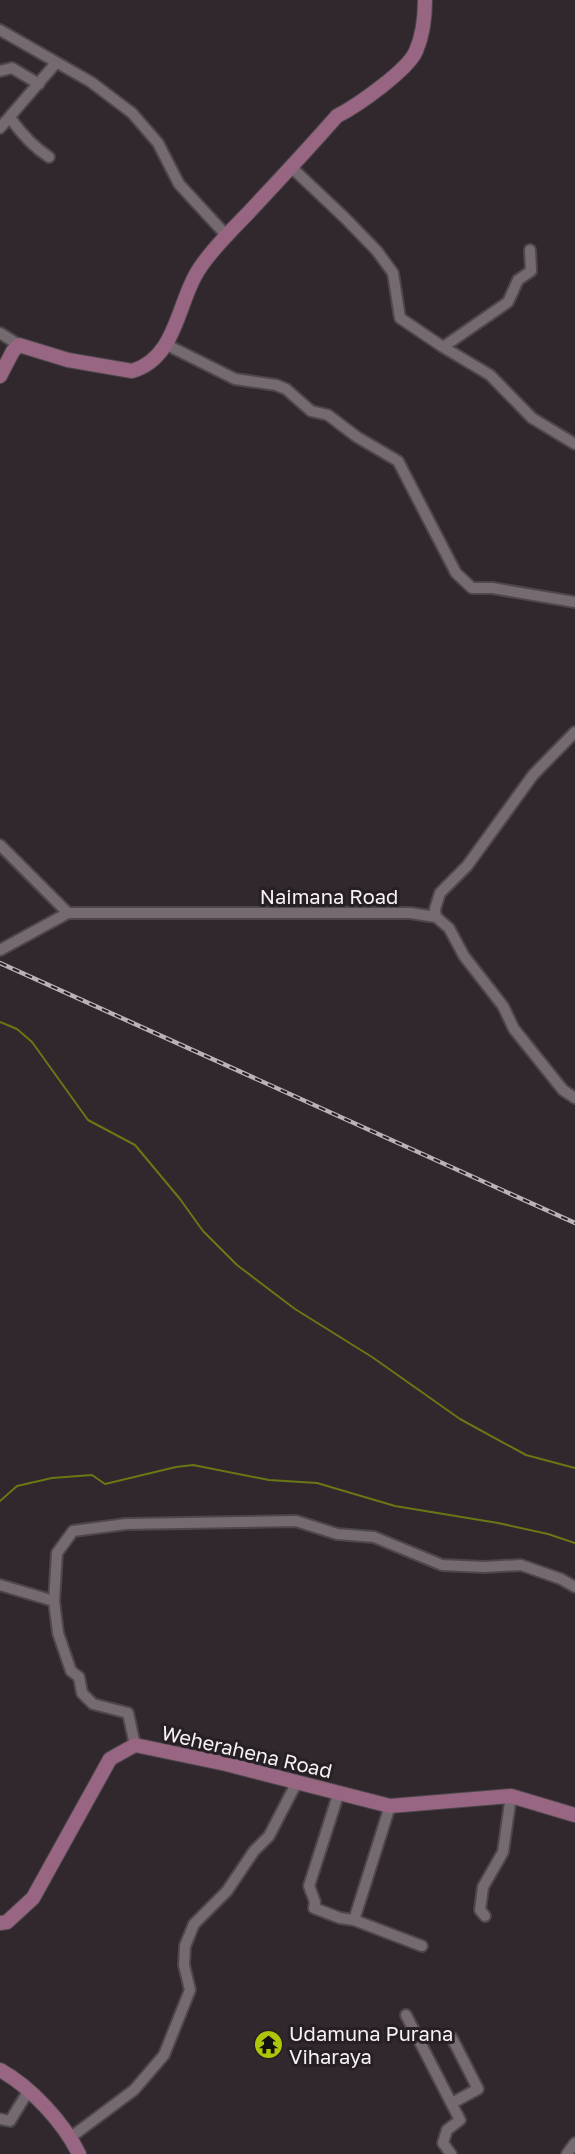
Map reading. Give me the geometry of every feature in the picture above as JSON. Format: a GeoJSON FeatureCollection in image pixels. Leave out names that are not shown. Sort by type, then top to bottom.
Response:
{"type":"FeatureCollection","features":[{"type":"Feature","properties":{"kind":"main road"},"geometry":{"type":"LineString","coordinates":[[0,376],[13,351],[19,345],[68,360],[132,371],[151,362],[177,324],[195,276],[227,236],[337,116],[355,107],[409,61],[416,51],[425,18],[425,0]]}},
{"type":"Feature","properties":{"kind":"main road","name":"Weherahena Road"},"geometry":{"type":"LineString","coordinates":[[0,1923],[7,1922],[33,1898],[110,1759],[135,1745],[226,1764],[390,1806],[512,1796],[575,1815]]}},
{"type":"Feature","properties":{"kind":"main road"},"geometry":{"type":"LineString","coordinates":[[0,2070],[29,2090],[71,2137],[79,2154]]}},
{"type":"Feature","properties":{"kind":"street"},"geometry":{"type":"LineString","coordinates":[[0,30],[91,82],[132,113],[158,143],[179,184],[227,236]]}},
{"type":"Feature","properties":{"kind":"street"},"geometry":{"type":"LineString","coordinates":[[0,128],[56,63]]}},
{"type":"Feature","properties":{"kind":"street"},"geometry":{"type":"LineString","coordinates":[[0,71],[12,68],[39,84]]}},
{"type":"Feature","properties":{"kind":"street"},"geometry":{"type":"LineString","coordinates":[[10,118],[26,138],[49,157]]}},
{"type":"Feature","properties":{"kind":"street"},"geometry":{"type":"LineString","coordinates":[[291,167],[345,218],[393,273],[400,318],[489,375],[532,418],[575,444]]}},
{"type":"Feature","properties":{"kind":"street"},"geometry":{"type":"LineString","coordinates":[[443,347],[508,302],[518,280],[531,271],[530,250]]}},
{"type":"Feature","properties":{"kind":"street"},"geometry":{"type":"LineString","coordinates":[[0,333],[19,345]]}},
{"type":"Feature","properties":{"kind":"street"},"geometry":{"type":"LineString","coordinates":[[165,344],[234,379],[276,385],[286,389],[311,411],[328,415],[398,461],[456,573],[472,588],[492,588],[575,602]]}},
{"type":"Feature","properties":{"kind":"street"},"geometry":{"type":"LineString","coordinates":[[575,732],[533,775],[467,866],[440,893],[435,909],[436,917],[449,928],[464,956],[503,1006],[514,1029],[563,1090],[575,1098]]}},
{"type":"Feature","properties":{"kind":"street"},"geometry":{"type":"LineString","coordinates":[[0,845],[68,914]]}},
{"type":"Feature","properties":{"kind":"street","name":"Naimana Road"},"geometry":{"type":"LineString","coordinates":[[0,950],[68,914],[410,914],[436,917]]}},
{"type":"Feature","properties":{"kind":"street"},"geometry":{"type":"LineString","coordinates":[[135,1745],[128,1713],[93,1704],[82,1693],[79,1677],[71,1671],[58,1633],[54,1601],[57,1553],[73,1531],[126,1524],[296,1521],[337,1534],[374,1537],[442,1565],[484,1567],[521,1565],[561,1579],[575,1587]]}},
{"type":"Feature","properties":{"kind":"street"},"geometry":{"type":"LineString","coordinates":[[0,1586],[54,1601]]}},
{"type":"Feature","properties":{"kind":"street"},"geometry":{"type":"LineString","coordinates":[[71,2137],[134,2090],[164,2055],[190,1990],[184,1965],[185,1946],[194,1924],[227,1891],[254,1851],[269,1836],[297,1782]]}},
{"type":"Feature","properties":{"kind":"street"},"geometry":{"type":"LineString","coordinates":[[339,1792],[309,1886],[315,1902],[314,1908],[340,1918],[354,1920],[422,1946]]}},
{"type":"Feature","properties":{"kind":"street"},"geometry":{"type":"LineString","coordinates":[[485,1916],[480,1910],[483,1887],[503,1852],[512,1796]]}},
{"type":"Feature","properties":{"kind":"street"},"geometry":{"type":"LineString","coordinates":[[354,1920],[390,1806]]}},
{"type":"Feature","properties":{"kind":"street"},"geometry":{"type":"LineString","coordinates":[[406,2015],[460,2120],[447,2130],[443,2144],[451,2154]]}},
{"type":"Feature","properties":{"kind":"street"},"geometry":{"type":"LineString","coordinates":[[452,2038],[478,2089],[452,2103]]}},
{"type":"Feature","properties":{"kind":"street"},"geometry":{"type":"LineString","coordinates":[[0,2119],[10,2121],[29,2090]]}},
{"type":"Feature","properties":{"kind":"street"},"geometry":{"type":"LineString","coordinates":[[567,2154],[575,2143]]}},
{"type":"Feature","properties":{"kind":"waterway"},"geometry":{"type":"LineString","coordinates":[[0,1022],[17,1029],[32,1042],[88,1120],[135,1145],[180,1199],[203,1231],[237,1265],[295,1309],[372,1357],[460,1419],[526,1455],[575,1468]]}},
{"type":"Feature","properties":{"kind":"waterway"},"geometry":{"type":"LineString","coordinates":[[0,1501],[17,1486],[52,1478],[92,1475],[105,1484],[193,1465],[269,1480],[317,1483],[395,1506],[498,1523],[548,1534],[575,1543]]}},
{"type":"Feature","properties":{"kind":"railway"},"geometry":{"type":"LineString","coordinates":[[0,963],[575,1223]]}},
{"type":"Feature","properties":{"kind":"place","name":"Udamuna Purana Viharaya"},"geometry":{"type":"Point","coordinates":[268,2045]}}]}
